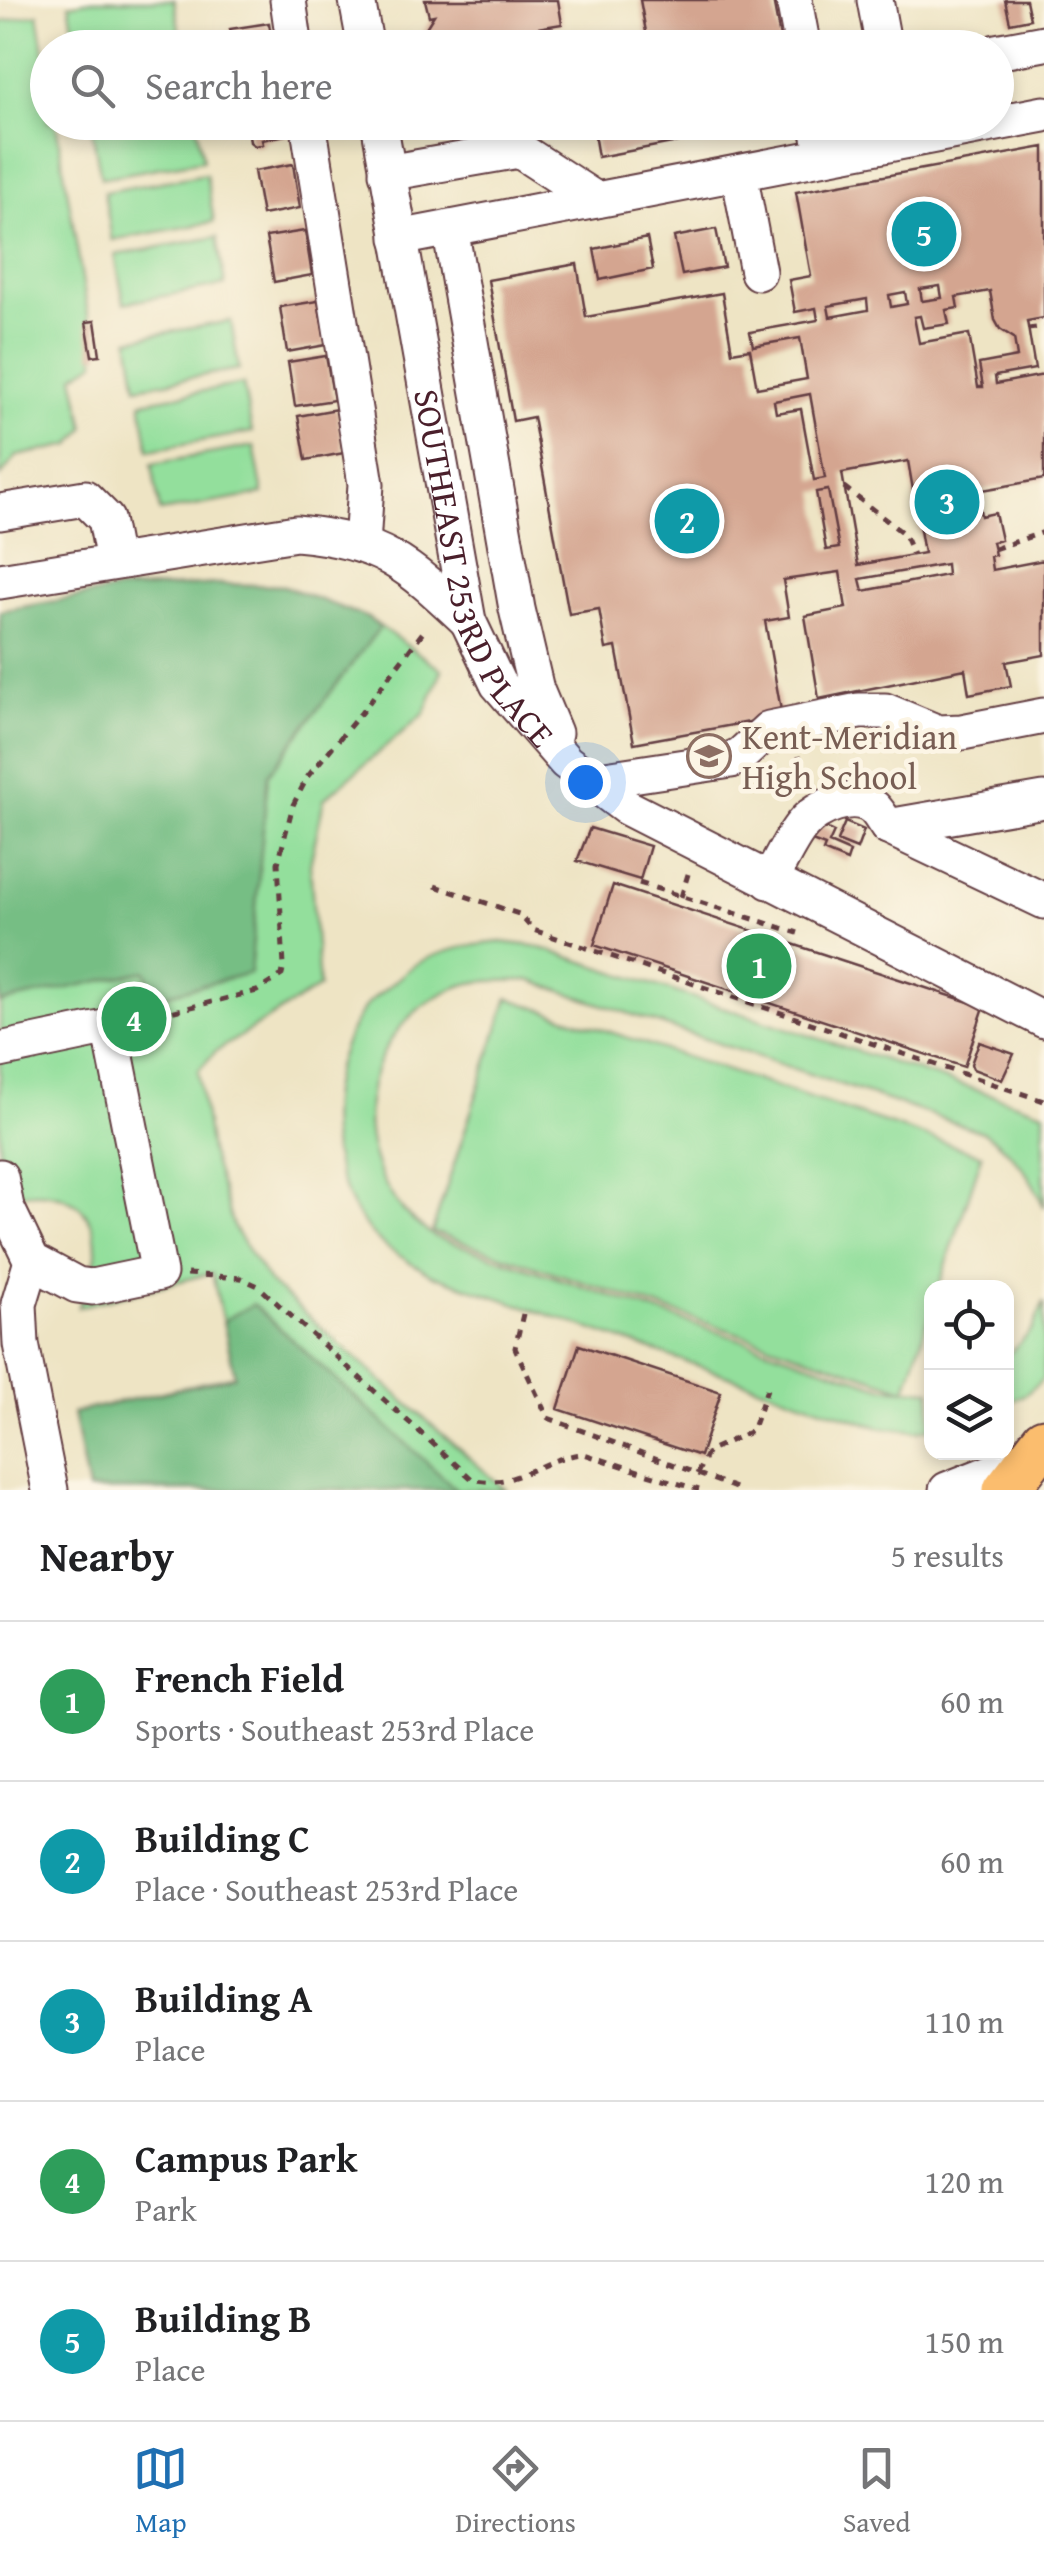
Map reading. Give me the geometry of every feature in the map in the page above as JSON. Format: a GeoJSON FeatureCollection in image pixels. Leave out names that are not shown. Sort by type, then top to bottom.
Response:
{"type":"FeatureCollection","features":[{"type":"Feature","properties":{"kind":"street"},"geometry":{"type":"LineString","coordinates":[[288,0],[293,30]]}},
{"type":"Feature","properties":{"kind":"street"},"geometry":{"type":"LineString","coordinates":[[357,0],[363,30]]}},
{"type":"Feature","properties":{"kind":"street"},"geometry":{"type":"LineString","coordinates":[[794,0],[800,30]]}},
{"type":"Feature","properties":{"kind":"street"},"geometry":{"type":"LineString","coordinates":[[876,0],[881,30]]}},
{"type":"Feature","properties":{"kind":"street"},"geometry":{"type":"LineString","coordinates":[[1014,49],[1044,43]]}},
{"type":"Feature","properties":{"kind":"street"},"geometry":{"type":"LineString","coordinates":[[1014,118],[1044,114]]}},
{"type":"Feature","properties":{"kind":"street"},"geometry":{"type":"LineString","coordinates":[[311,140],[366,484],[362,545]]}},
{"type":"Feature","properties":{"kind":"street","name":"SOUTHEAST 253RD PLACE"},"geometry":{"type":"LineString","coordinates":[[382,140],[457,611],[498,684],[579,772],[626,808],[1044,1020]]}},
{"type":"Feature","properties":{"kind":"street"},"geometry":{"type":"LineString","coordinates":[[398,238],[739,173],[821,140]]}},
{"type":"Feature","properties":{"kind":"street"},"geometry":{"type":"LineString","coordinates":[[388,174],[520,150],[596,200]]}},
{"type":"Feature","properties":{"kind":"street"},"geometry":{"type":"LineString","coordinates":[[739,173],[758,272]]}},
{"type":"Feature","properties":{"kind":"street"},"geometry":{"type":"LineString","coordinates":[[450,228],[517,609],[536,690],[579,772],[731,760],[770,730],[860,711],[886,710],[938,733],[1044,716]]}},
{"type":"Feature","properties":{"kind":"street"},"geometry":{"type":"LineString","coordinates":[[0,512],[85,498],[106,519],[114,561]]}},
{"type":"Feature","properties":{"kind":"street"},"geometry":{"type":"LineString","coordinates":[[0,581],[296,533],[338,537],[410,568],[457,611]]}},
{"type":"Feature","properties":{"kind":"street"},"geometry":{"type":"LineString","coordinates":[[888,828],[1044,800]]}},
{"type":"Feature","properties":{"kind":"street"},"geometry":{"type":"LineString","coordinates":[[769,881],[802,825],[813,814],[852,801],[872,806],[888,828],[1044,901]]}},
{"type":"Feature","properties":{"kind":"street"},"geometry":{"type":"LineString","coordinates":[[0,1050],[110,1027],[160,1272],[92,1287],[77,1285],[32,1261],[6,1207],[0,1177]]}},
{"type":"Feature","properties":{"kind":"street"},"geometry":{"type":"LineString","coordinates":[[32,1261],[10,1346],[50,1490]]}},
{"type":"Feature","properties":{"kind":"street"},"geometry":{"type":"LineString","coordinates":[[948,1490],[1027,1463]]}},
{"type":"Feature","properties":{"kind":"path"},"geometry":{"type":"LineString","coordinates":[[1028,329],[1044,326]]}},
{"type":"Feature","properties":{"kind":"path"},"geometry":{"type":"LineString","coordinates":[[844,487],[904,534],[913,555]]}},
{"type":"Feature","properties":{"kind":"path"},"geometry":{"type":"LineString","coordinates":[[994,549],[1044,532]]}},
{"type":"Feature","properties":{"kind":"path"},"geometry":{"type":"LineString","coordinates":[[110,1027],[257,991],[282,976],[278,863],[293,805],[308,776],[457,611]]}},
{"type":"Feature","properties":{"kind":"path"},"geometry":{"type":"LineString","coordinates":[[797,746],[806,789]]}},
{"type":"Feature","properties":{"kind":"path"},"geometry":{"type":"LineString","coordinates":[[639,883],[814,938]]}},
{"type":"Feature","properties":{"kind":"path"},"geometry":{"type":"LineString","coordinates":[[436,886],[519,914],[534,930],[1043,1098]]}},
{"type":"Feature","properties":{"kind":"path"},"geometry":{"type":"LineString","coordinates":[[160,1272],[241,1278],[258,1286],[472,1479],[489,1488],[515,1484],[565,1455],[584,1454],[699,1490]]}},
{"type":"Feature","properties":{"kind":"path"},"geometry":{"type":"LineString","coordinates":[[524,1314],[515,1348],[548,1418],[741,1490]]}},
{"type":"Feature","properties":{"kind":"path"},"geometry":{"type":"LineString","coordinates":[[698,1474],[708,1451],[752,1431],[767,1389]]}},
{"type":"Feature","properties":{"kind":"green space"},"geometry":{"type":"Polygon","coordinates":[[[93,0],[174,0],[179,30],[74,30],[69,4],[93,0]]]}},
{"type":"Feature","properties":{"kind":"green space"},"geometry":{"type":"Polygon","coordinates":[[[38,14],[41,30],[30,30],[30,140],[59,140],[96,362],[74,376],[85,428],[71,445],[17,456],[0,477],[0,22],[38,14]]]}},
{"type":"Feature","properties":{"kind":"green space"},"geometry":{"type":"Polygon","coordinates":[[[94,140],[199,140],[203,160],[101,178],[94,140]]]}},
{"type":"Feature","properties":{"kind":"green space"},"geometry":{"type":"Polygon","coordinates":[[[206,174],[214,222],[112,240],[104,192],[206,174]]]}},
{"type":"Feature","properties":{"kind":"green space"},"geometry":{"type":"Polygon","coordinates":[[[217,237],[225,285],[124,303],[115,255],[217,237]]]}},
{"type":"Feature","properties":{"kind":"green space"},"geometry":{"type":"Polygon","coordinates":[[[231,321],[239,369],[137,387],[129,339],[231,321]]]}},
{"type":"Feature","properties":{"kind":"green space"},"geometry":{"type":"Polygon","coordinates":[[[243,384],[252,432],[149,450],[141,402],[243,384]]]}},
{"type":"Feature","properties":{"kind":"green space"},"geometry":{"type":"Polygon","coordinates":[[[254,446],[263,494],[160,512],[152,464],[254,446]]]}},
{"type":"Feature","properties":{"kind":"green space"},"geometry":{"type":"Polygon","coordinates":[[[218,584],[284,586],[368,618],[442,670],[425,713],[324,799],[310,865],[319,987],[215,1052],[198,1071],[210,1151],[234,1229],[269,1282],[506,1490],[88,1490],[73,1413],[235,1375],[212,1273],[78,1307],[96,1254],[88,1218],[79,1207],[52,1194],[0,1199],[0,611],[112,591],[218,584]]]}},
{"type":"Feature","properties":{"kind":"green space"},"geometry":{"type":"Polygon","coordinates":[[[218,584],[284,586],[368,618],[380,627],[268,775],[250,973],[153,998],[146,971],[0,1003],[0,611],[112,591],[218,584]]]}},
{"type":"Feature","properties":{"kind":"green space"},"geometry":{"type":"Polygon","coordinates":[[[500,942],[535,946],[1044,1112],[1044,1208],[1020,1165],[985,1133],[529,980],[468,984],[427,1003],[401,1027],[382,1056],[371,1088],[368,1122],[374,1156],[387,1189],[410,1218],[435,1237],[882,1387],[905,1389],[432,1232],[508,998],[982,1155],[941,1280],[924,1280],[924,1332],[906,1389],[924,1390],[924,1430],[878,1427],[432,1275],[375,1238],[352,1206],[333,1149],[332,1090],[339,1061],[368,1003],[415,965],[469,946],[500,942]]]}},
{"type":"Feature","properties":{"kind":"green space"},"geometry":{"type":"Polygon","coordinates":[[[1044,1302],[1044,1378],[1014,1400],[1014,1349],[1032,1330],[1044,1302]]]}},
{"type":"Feature","properties":{"kind":"green space"},"geometry":{"type":"Polygon","coordinates":[[[253,1304],[457,1490],[88,1490],[73,1413],[235,1376],[223,1321],[253,1304]]]}},
{"type":"Feature","properties":{"kind":"building"},"geometry":{"type":"Polygon","coordinates":[[[425,0],[558,0],[562,24],[537,30],[425,30],[434,15],[429,16],[425,0]]]}},
{"type":"Feature","properties":{"kind":"building"},"geometry":{"type":"Polygon","coordinates":[[[640,0],[773,0],[779,30],[646,30],[640,0]]]}},
{"type":"Feature","properties":{"kind":"building"},"geometry":{"type":"Polygon","coordinates":[[[1005,0],[1026,0],[1030,19],[1010,23],[1005,0]]]}},
{"type":"Feature","properties":{"kind":"building"},"geometry":{"type":"Polygon","coordinates":[[[269,23],[270,30],[230,30],[269,23]]]}},
{"type":"Feature","properties":{"kind":"building"},"geometry":{"type":"Polygon","coordinates":[[[595,140],[688,140],[598,157],[595,140]]]}},
{"type":"Feature","properties":{"kind":"building"},"geometry":{"type":"Polygon","coordinates":[[[1044,147],[1044,318],[1027,321],[1035,369],[995,376],[996,384],[1044,375],[1044,479],[977,491],[981,516],[995,513],[1001,540],[992,542],[992,570],[1044,560],[1044,655],[1006,662],[1011,686],[969,694],[965,669],[819,699],[805,616],[846,608],[840,572],[783,580],[789,617],[765,621],[782,716],[634,743],[616,647],[606,649],[599,609],[569,614],[533,417],[513,421],[488,280],[577,264],[586,317],[722,293],[732,352],[750,349],[757,388],[807,379],[800,338],[753,346],[750,332],[818,320],[816,308],[795,312],[789,280],[811,276],[796,192],[1044,147]],[[940,286],[920,289],[922,301],[942,298],[940,286]],[[990,291],[956,297],[958,308],[946,310],[949,324],[923,328],[920,316],[914,317],[919,343],[969,334],[978,387],[983,387],[979,364],[1017,357],[1014,338],[1000,329],[995,320],[990,291]],[[905,292],[889,295],[891,307],[907,304],[905,292]],[[867,299],[828,306],[830,317],[868,310],[867,299]],[[810,394],[774,401],[776,413],[801,409],[814,480],[825,478],[810,394]],[[908,461],[842,473],[858,565],[924,553],[908,461]],[[828,490],[816,492],[826,550],[839,548],[828,490]],[[946,564],[860,579],[863,591],[947,575],[946,564]]]}},
{"type":"Feature","properties":{"kind":"building"},"geometry":{"type":"Polygon","coordinates":[[[293,164],[300,208],[262,215],[254,171],[293,164]]]}},
{"type":"Feature","properties":{"kind":"building"},"geometry":{"type":"Polygon","coordinates":[[[716,229],[724,267],[682,275],[674,237],[716,229]]]}},
{"type":"Feature","properties":{"kind":"building"},"geometry":{"type":"Polygon","coordinates":[[[305,231],[312,275],[274,282],[266,237],[305,231]]]}},
{"type":"Feature","properties":{"kind":"building"},"geometry":{"type":"Polygon","coordinates":[[[647,238],[653,269],[600,280],[594,249],[647,238]]]}},
{"type":"Feature","properties":{"kind":"building"},"geometry":{"type":"Polygon","coordinates":[[[318,301],[326,345],[287,352],[280,307],[318,301]]]}},
{"type":"Feature","properties":{"kind":"building"},"geometry":{"type":"Polygon","coordinates":[[[95,321],[100,355],[92,356],[86,322],[95,321]]]}},
{"type":"Feature","properties":{"kind":"building"},"geometry":{"type":"Polygon","coordinates":[[[326,356],[334,400],[295,406],[288,362],[326,356]]]}},
{"type":"Feature","properties":{"kind":"building"},"geometry":{"type":"Polygon","coordinates":[[[337,409],[344,453],[306,460],[298,416],[337,409]]]}},
{"type":"Feature","properties":{"kind":"building"},"geometry":{"type":"Polygon","coordinates":[[[845,822],[864,830],[857,849],[837,841],[845,822]]]}},
{"type":"Feature","properties":{"kind":"building"},"geometry":{"type":"Polygon","coordinates":[[[819,825],[834,832],[829,843],[850,852],[847,861],[823,851],[825,846],[812,841],[819,825]]]}},
{"type":"Feature","properties":{"kind":"building"},"geometry":{"type":"Polygon","coordinates":[[[590,828],[650,846],[640,880],[577,861],[590,828]]]}},
{"type":"Feature","properties":{"kind":"building"},"geometry":{"type":"Polygon","coordinates":[[[613,885],[984,1007],[964,1067],[594,945],[613,885]]]}},
{"type":"Feature","properties":{"kind":"building"},"geometry":{"type":"Polygon","coordinates":[[[979,1042],[1014,1054],[1002,1080],[973,1069],[971,1064],[979,1042]]]}},
{"type":"Feature","properties":{"kind":"building"},"geometry":{"type":"Polygon","coordinates":[[[579,1345],[721,1392],[700,1456],[558,1409],[579,1345]]]}},
{"type":"Feature","properties":{"kind":"place","name":"Building B"},"geometry":{"type":"Point","coordinates":[924,234]}},
{"type":"Feature","properties":{"kind":"place","name":"Building A"},"geometry":{"type":"Point","coordinates":[947,502]}},
{"type":"Feature","properties":{"kind":"place","name":"Building C"},"geometry":{"type":"Point","coordinates":[687,521]}},
{"type":"Feature","properties":{"kind":"place","name":"Kent-Meridian High School"},"geometry":{"type":"Point","coordinates":[709,756]}},
{"type":"Feature","properties":{"kind":"place","name":"French Field"},"geometry":{"type":"Point","coordinates":[759,966]}},
{"type":"Feature","properties":{"kind":"place","name":"Campus Park"},"geometry":{"type":"Point","coordinates":[134,1019]}}]}
